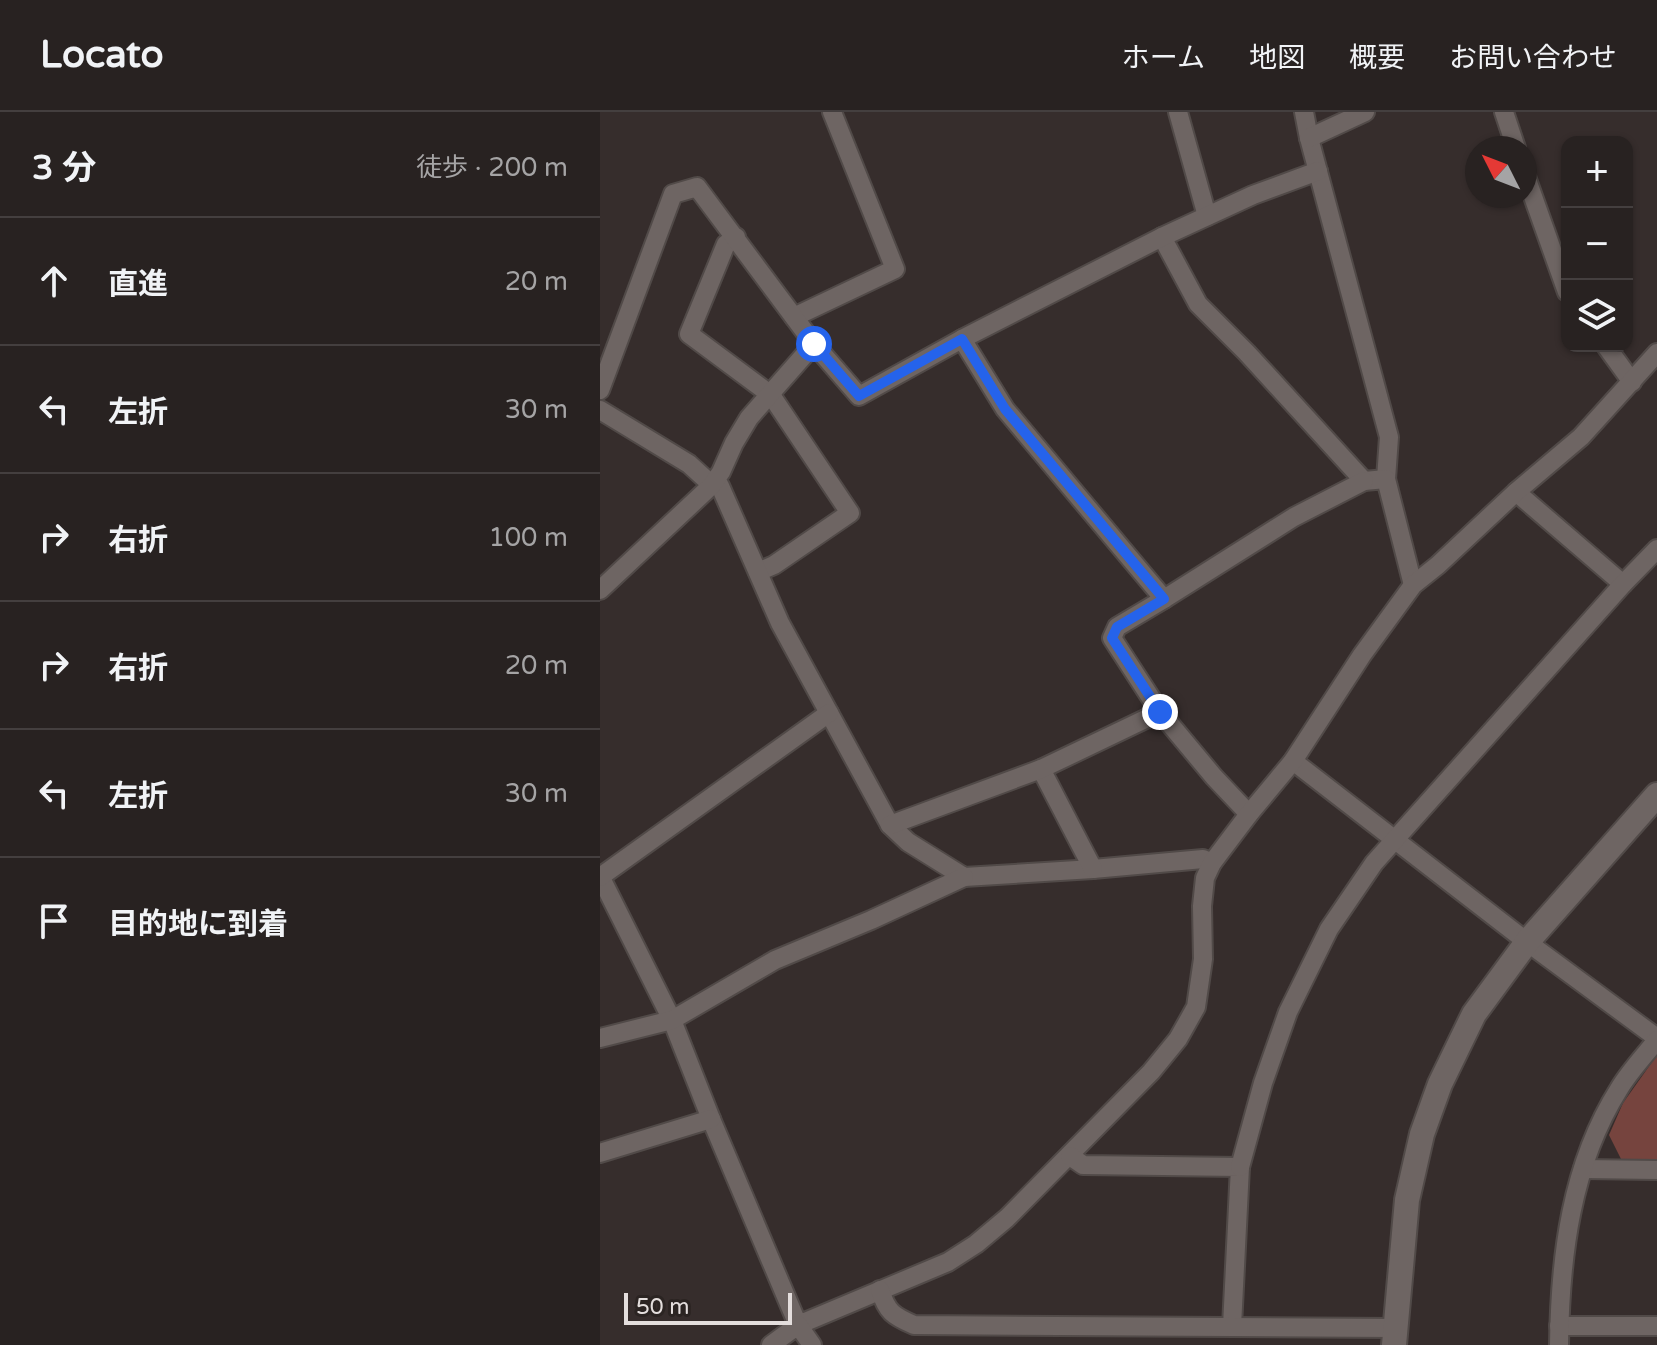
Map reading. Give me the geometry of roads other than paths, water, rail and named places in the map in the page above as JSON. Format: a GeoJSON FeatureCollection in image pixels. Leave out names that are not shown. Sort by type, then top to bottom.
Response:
{"type":"FeatureCollection","features":[{"type":"Feature","properties":{"kind":"street"},"geometry":{"type":"LineString","coordinates":[[794,317],[895,269],[832,112]]}},
{"type":"Feature","properties":{"kind":"street"},"geometry":{"type":"LineString","coordinates":[[1178,112],[1207,216]]}},
{"type":"Feature","properties":{"kind":"street"},"geometry":{"type":"LineString","coordinates":[[1304,112],[1389,437],[1386,479],[1413,585]]}},
{"type":"Feature","properties":{"kind":"street"},"geometry":{"type":"LineString","coordinates":[[1309,138],[1365,112]]}},
{"type":"Feature","properties":{"kind":"street"},"geometry":{"type":"LineString","coordinates":[[1504,112],[1512,136]]}},
{"type":"Feature","properties":{"kind":"street"},"geometry":{"type":"LineString","coordinates":[[600,390],[673,194],[697,187],[814,344],[859,396],[962,339],[1162,237],[1253,195],[1318,171]]}},
{"type":"Feature","properties":{"kind":"street"},"geometry":{"type":"LineString","coordinates":[[1537,208],[1563,280]]}},
{"type":"Feature","properties":{"kind":"street"},"geometry":{"type":"LineString","coordinates":[[736,237],[726,244],[689,334],[771,395],[850,513],[774,565],[758,572]]}},
{"type":"Feature","properties":{"kind":"street"},"geometry":{"type":"LineString","coordinates":[[1162,237],[1198,304],[1364,481]]}},
{"type":"Feature","properties":{"kind":"street"},"geometry":{"type":"LineString","coordinates":[[962,339],[1005,409],[1164,599]]}},
{"type":"Feature","properties":{"kind":"street"},"geometry":{"type":"LineString","coordinates":[[600,590],[712,485],[749,418],[814,344]]}},
{"type":"Feature","properties":{"kind":"street"},"geometry":{"type":"LineString","coordinates":[[1610,352],[1632,382]]}},
{"type":"Feature","properties":{"kind":"street"},"geometry":{"type":"LineString","coordinates":[[771,1345],[798,1325],[948,1262],[976,1244],[1007,1218],[1151,1072],[1178,1039],[1196,1007],[1203,959],[1205,878],[1212,863],[1293,761],[1362,655],[1413,585],[1581,437],[1657,353]]}},
{"type":"Feature","properties":{"kind":"street"},"geometry":{"type":"LineString","coordinates":[[600,410],[689,464],[712,485],[720,486],[780,623],[890,825],[908,842],[964,877]]}},
{"type":"Feature","properties":{"kind":"street"},"geometry":{"type":"LineString","coordinates":[[1249,814],[1160,712],[1112,638],[1117,627],[1294,517],[1364,481],[1386,479]]}},
{"type":"Feature","properties":{"kind":"street"},"geometry":{"type":"LineString","coordinates":[[1516,492],[1623,584]]}},
{"type":"Feature","properties":{"kind":"street"},"geometry":{"type":"LineString","coordinates":[[1232,1326],[1240,1167],[1263,1083],[1288,1012],[1329,929],[1374,863],[1657,549]]}},
{"type":"Feature","properties":{"kind":"street"},"geometry":{"type":"LineString","coordinates":[[890,825],[1041,769],[1160,712]]}},
{"type":"Feature","properties":{"kind":"street"},"geometry":{"type":"LineString","coordinates":[[812,1345],[798,1325],[672,1020],[600,877],[829,713]]}},
{"type":"Feature","properties":{"kind":"street"},"geometry":{"type":"LineString","coordinates":[[1293,761],[1657,1039],[1619,1088],[1596,1133],[1583,1169],[1571,1210],[1564,1254],[1559,1345]]}},
{"type":"Feature","properties":{"kind":"street"},"geometry":{"type":"LineString","coordinates":[[1041,769],[1093,869]]}},
{"type":"Feature","properties":{"kind":"street"},"geometry":{"type":"LineString","coordinates":[[880,1290],[885,1306],[896,1318],[914,1325],[982,1336],[1232,1326],[1395,1336],[1407,1200],[1422,1134],[1440,1084],[1474,1014],[1527,942],[1657,795]]}},
{"type":"Feature","properties":{"kind":"street"},"geometry":{"type":"LineString","coordinates":[[600,1038],[672,1020],[775,960],[964,877],[1203,859],[1212,863]]}},
{"type":"Feature","properties":{"kind":"street"},"geometry":{"type":"LineString","coordinates":[[600,1153],[711,1119]]}},
{"type":"Feature","properties":{"kind":"street"},"geometry":{"type":"LineString","coordinates":[[1070,1156],[1083,1165],[1240,1167]]}},
{"type":"Feature","properties":{"kind":"street"},"geometry":{"type":"LineString","coordinates":[[1583,1169],[1657,1170]]}},
{"type":"Feature","properties":{"kind":"street"},"geometry":{"type":"LineString","coordinates":[[1559,1326],[1657,1326]]}}]}
